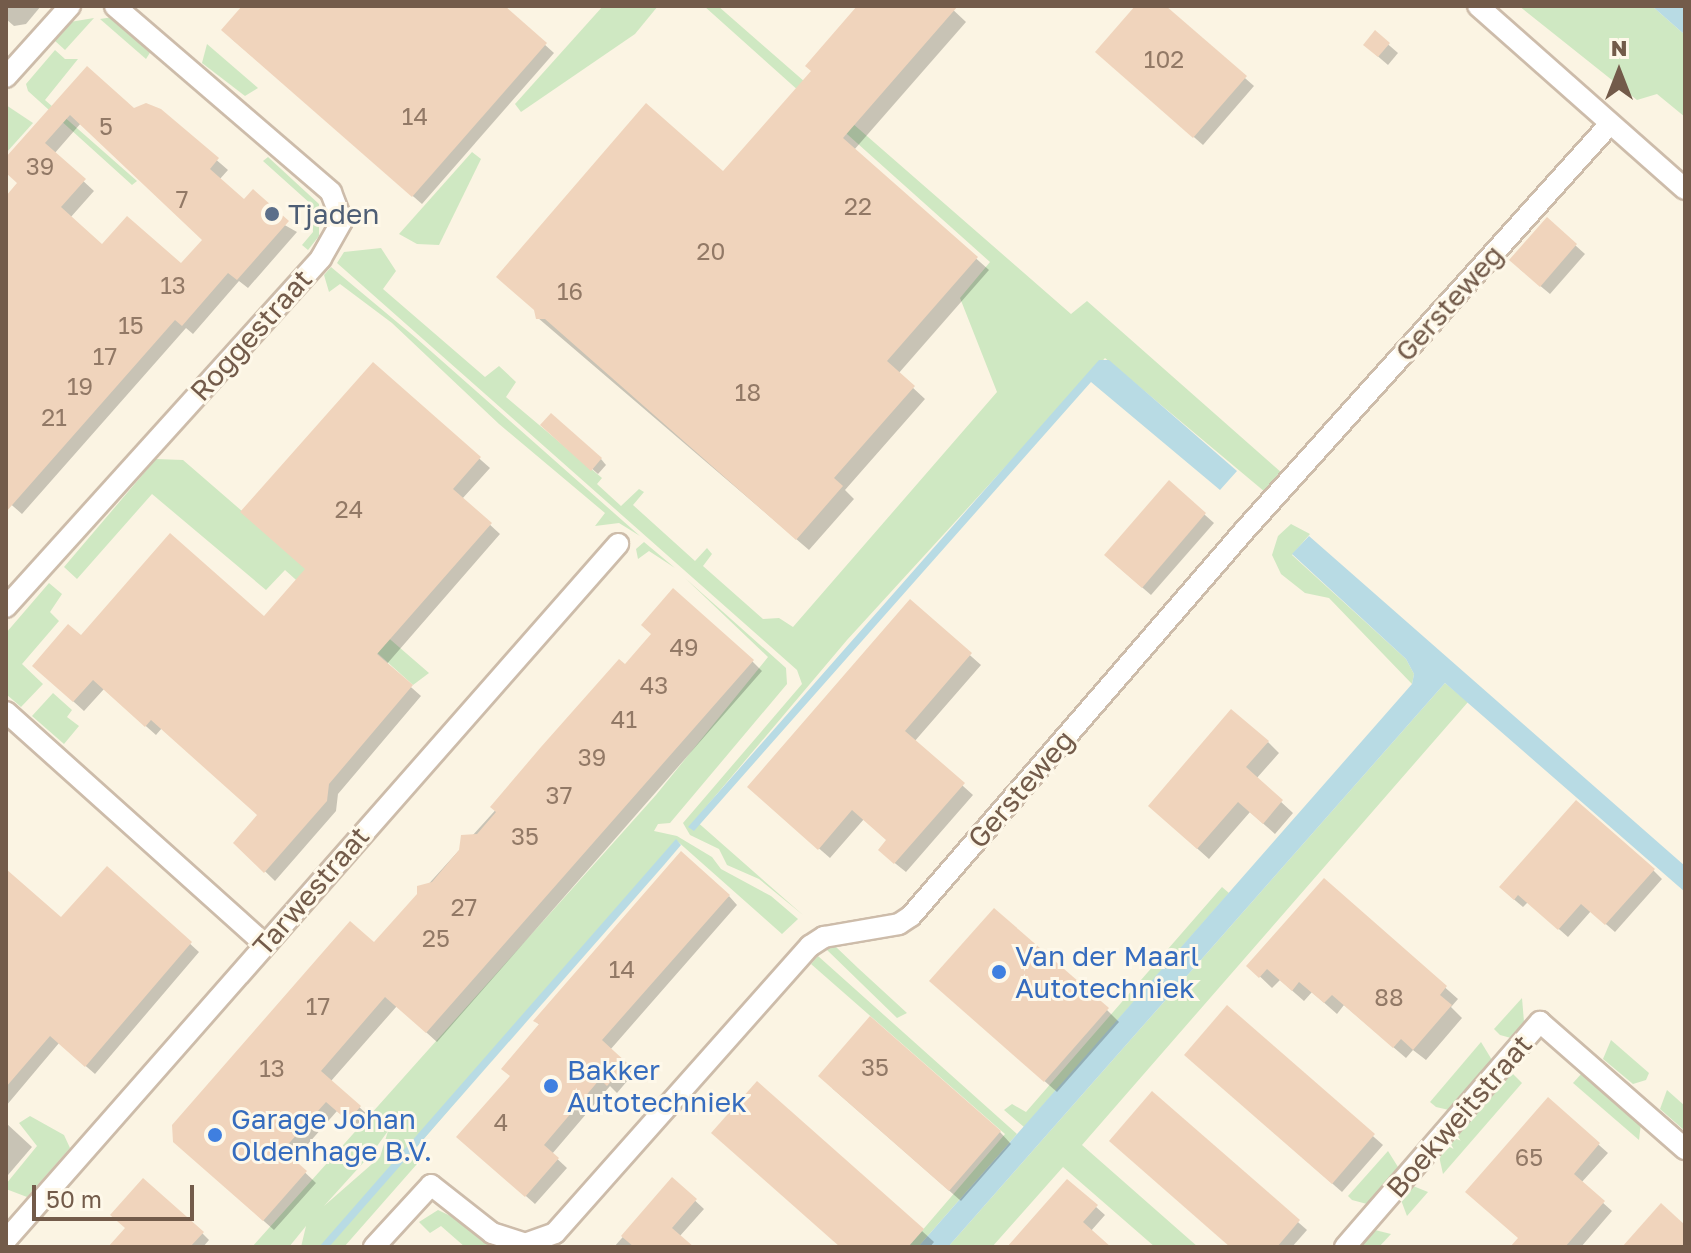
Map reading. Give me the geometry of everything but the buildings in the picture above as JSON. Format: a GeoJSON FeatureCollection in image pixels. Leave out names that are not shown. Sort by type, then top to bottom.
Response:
{"type":"FeatureCollection","features":[{"type":"Feature","properties":{"kind":"street"},"geometry":{"type":"LineString","coordinates":[[6,77],[70,6]]}},
{"type":"Feature","properties":{"kind":"street","name":"Roggestraat"},"geometry":{"type":"LineString","coordinates":[[6,607],[321,258],[342,221],[331,192],[115,6]]}},
{"type":"Feature","properties":{"kind":"street"},"geometry":{"type":"LineString","coordinates":[[1478,6],[1685,189]]}},
{"type":"Feature","properties":{"kind":"street","name":"Gersteweg"},"geometry":{"type":"LineString","coordinates":[[374,1247],[431,1185],[492,1233],[525,1244],[555,1233],[815,941],[886,928],[911,916],[1244,531],[1610,124]]}},
{"type":"Feature","properties":{"kind":"street","name":"Tarwestraat"},"geometry":{"type":"LineString","coordinates":[[6,1240],[618,544]]}},
{"type":"Feature","properties":{"kind":"street"},"geometry":{"type":"LineString","coordinates":[[6,712],[265,944]]}},
{"type":"Feature","properties":{"kind":"street","name":"Boekweitstraat"},"geometry":{"type":"LineString","coordinates":[[1345,1247],[1540,1022],[1685,1149]]}},
{"type":"Feature","properties":{"kind":"green space"},"geometry":{"type":"Polygon","coordinates":[[[603,6],[658,6],[635,34],[521,112],[515,104],[603,6]]]}},
{"type":"Feature","properties":{"kind":"green space"},"geometry":{"type":"Polygon","coordinates":[[[704,6],[718,6],[1071,314],[1087,301],[1282,473],[1265,492],[1105,358],[847,640],[695,820],[803,915],[759,879],[727,865],[719,849],[690,835],[683,823],[802,684],[797,670],[337,263],[344,252],[381,248],[396,271],[383,289],[485,377],[499,366],[516,382],[506,397],[602,478],[597,484],[621,506],[639,489],[644,492],[633,505],[695,561],[707,548],[712,554],[703,566],[763,619],[779,618],[793,627],[997,392],[960,298],[990,262],[704,6]]]}},
{"type":"Feature","properties":{"kind":"green space"},"geometry":{"type":"Polygon","coordinates":[[[1519,6],[1652,6],[1685,35],[1685,117],[1657,94],[1637,100],[1519,6]]]}},
{"type":"Feature","properties":{"kind":"green space"},"geometry":{"type":"Polygon","coordinates":[[[113,17],[151,51],[146,59],[100,19],[113,17]]]}},
{"type":"Feature","properties":{"kind":"green space"},"geometry":{"type":"Polygon","coordinates":[[[94,18],[65,50],[54,40],[70,22],[94,18]]]}},
{"type":"Feature","properties":{"kind":"green space"},"geometry":{"type":"Polygon","coordinates":[[[207,44],[258,88],[245,96],[202,63],[207,44]]]}},
{"type":"Feature","properties":{"kind":"green space"},"geometry":{"type":"Polygon","coordinates":[[[55,50],[65,59],[78,59],[45,100],[137,181],[132,185],[28,91],[26,84],[55,50]]]}},
{"type":"Feature","properties":{"kind":"green space"},"geometry":{"type":"Polygon","coordinates":[[[6,105],[33,123],[6,153],[6,105]]]}},
{"type":"Feature","properties":{"kind":"green space"},"geometry":{"type":"Polygon","coordinates":[[[472,152],[481,159],[439,245],[417,244],[399,234],[472,152]]]}},
{"type":"Feature","properties":{"kind":"green space"},"geometry":{"type":"Polygon","coordinates":[[[268,157],[319,204],[319,236],[308,250],[302,245],[313,232],[312,205],[263,161],[268,157]]]}},
{"type":"Feature","properties":{"kind":"green space"},"geometry":{"type":"Polygon","coordinates":[[[331,267],[640,536],[619,523],[595,526],[605,513],[499,424],[392,323],[340,284],[329,292],[324,275],[331,267]]]}},
{"type":"Feature","properties":{"kind":"green space"},"geometry":{"type":"Polygon","coordinates":[[[156,459],[183,460],[429,673],[413,685],[285,570],[266,590],[152,494],[77,579],[64,567],[156,459]]]}},
{"type":"Feature","properties":{"kind":"green space"},"geometry":{"type":"Polygon","coordinates":[[[1291,524],[1310,534],[1292,555],[1406,659],[1414,674],[1412,684],[1329,598],[1305,593],[1281,574],[1272,555],[1278,536],[1291,524]]]}},
{"type":"Feature","properties":{"kind":"green space"},"geometry":{"type":"Polygon","coordinates":[[[644,542],[675,568],[649,551],[638,559],[636,549],[644,542]]]}},
{"type":"Feature","properties":{"kind":"green space"},"geometry":{"type":"Polygon","coordinates":[[[685,578],[786,668],[787,684],[670,823],[658,824],[654,831],[677,836],[712,857],[721,869],[771,896],[798,919],[782,934],[676,840],[491,1052],[495,1056],[409,1156],[417,1164],[344,1247],[301,1247],[306,1226],[289,1247],[252,1247],[656,795],[768,657],[685,578]],[[388,1131],[324,1206],[380,1157],[388,1131]]]}},
{"type":"Feature","properties":{"kind":"green space"},"geometry":{"type":"Polygon","coordinates":[[[49,583],[62,594],[50,612],[59,621],[22,664],[43,684],[21,707],[6,694],[6,633],[49,583]]]}},
{"type":"Feature","properties":{"kind":"green space"},"geometry":{"type":"Polygon","coordinates":[[[1445,683],[1468,702],[1082,1145],[1198,1247],[1155,1247],[1063,1167],[992,1247],[948,1247],[1445,683]]]}},
{"type":"Feature","properties":{"kind":"green space"},"geometry":{"type":"Polygon","coordinates":[[[53,693],[72,710],[67,717],[79,726],[64,744],[32,716],[53,693]]]}},
{"type":"Feature","properties":{"kind":"green space"},"geometry":{"type":"Polygon","coordinates":[[[1222,887],[1229,893],[1024,1127],[1004,1110],[1012,1104],[1026,1112],[1222,887]]]}},
{"type":"Feature","properties":{"kind":"green space"},"geometry":{"type":"Polygon","coordinates":[[[836,947],[907,1013],[897,1018],[826,949],[836,947]]]}},
{"type":"Feature","properties":{"kind":"green space"},"geometry":{"type":"Polygon","coordinates":[[[818,956],[1017,1134],[918,1247],[908,1247],[1005,1134],[811,964],[818,956]]]}},
{"type":"Feature","properties":{"kind":"green space"},"geometry":{"type":"Polygon","coordinates":[[[1522,998],[1524,1022],[1511,1038],[1500,1035],[1494,1029],[1522,998]]]}},
{"type":"Feature","properties":{"kind":"green space"},"geometry":{"type":"Polygon","coordinates":[[[1611,1040],[1649,1073],[1646,1080],[1633,1084],[1603,1059],[1611,1040]]]}},
{"type":"Feature","properties":{"kind":"green space"},"geometry":{"type":"Polygon","coordinates":[[[1481,1042],[1492,1060],[1449,1110],[1436,1107],[1430,1102],[1481,1042]]]}},
{"type":"Feature","properties":{"kind":"green space"},"geometry":{"type":"Polygon","coordinates":[[[1512,1073],[1522,1083],[1443,1174],[1439,1156],[1512,1073]]]}},
{"type":"Feature","properties":{"kind":"green space"},"geometry":{"type":"Polygon","coordinates":[[[1582,1073],[1641,1123],[1639,1140],[1573,1083],[1582,1073]]]}},
{"type":"Feature","properties":{"kind":"green space"},"geometry":{"type":"Polygon","coordinates":[[[1667,1090],[1685,1106],[1685,1131],[1660,1109],[1667,1090]]]}},
{"type":"Feature","properties":{"kind":"green space"},"geometry":{"type":"Polygon","coordinates":[[[30,1116],[64,1135],[70,1148],[27,1197],[6,1189],[6,1184],[37,1146],[19,1123],[30,1116]]]}},
{"type":"Feature","properties":{"kind":"green space"},"geometry":{"type":"Polygon","coordinates":[[[1388,1151],[1398,1167],[1367,1204],[1352,1200],[1348,1196],[1388,1151]]]}},
{"type":"Feature","properties":{"kind":"green space"},"geometry":{"type":"Polygon","coordinates":[[[1413,1186],[1428,1192],[1407,1216],[1401,1200],[1413,1186]]]}},
{"type":"Feature","properties":{"kind":"green space"},"geometry":{"type":"Polygon","coordinates":[[[438,1210],[459,1220],[490,1247],[465,1247],[441,1226],[430,1233],[419,1222],[438,1210]]]}},
{"type":"Feature","properties":{"kind":"green space"},"geometry":{"type":"Polygon","coordinates":[[[1375,1230],[1391,1234],[1379,1247],[1360,1247],[1375,1230]]]}},
{"type":"Feature","properties":{"kind":"water"},"geometry":{"type":"Polygon","coordinates":[[[1652,6],[1685,6],[1685,35],[1652,6]]]}},
{"type":"Feature","properties":{"kind":"water"},"geometry":{"type":"Polygon","coordinates":[[[1099,360],[1109,360],[1237,471],[1220,490],[1091,382],[694,831],[688,827],[1099,360]]]}},
{"type":"Feature","properties":{"kind":"water"},"geometry":{"type":"Polygon","coordinates":[[[1309,536],[1685,866],[1685,892],[1445,683],[948,1247],[918,1247],[1412,684],[1414,674],[1406,659],[1292,554],[1309,536]]]}},
{"type":"Feature","properties":{"kind":"water"},"geometry":{"type":"Polygon","coordinates":[[[676,839],[681,845],[664,865],[329,1247],[319,1247],[676,839]]]}},
{"type":"Feature","properties":{"kind":"place","name":"Tjaden"},"geometry":{"type":"Point","coordinates":[272,214]}},
{"type":"Feature","properties":{"kind":"place","name":"Van der Maarl Autotechniek"},"geometry":{"type":"Point","coordinates":[999,972]}},
{"type":"Feature","properties":{"kind":"place","name":"Bakker Autotechniek"},"geometry":{"type":"Point","coordinates":[551,1086]}},
{"type":"Feature","properties":{"kind":"place","name":"Garage Johan Oldenhage B.V."},"geometry":{"type":"Point","coordinates":[215,1135]}}]}
